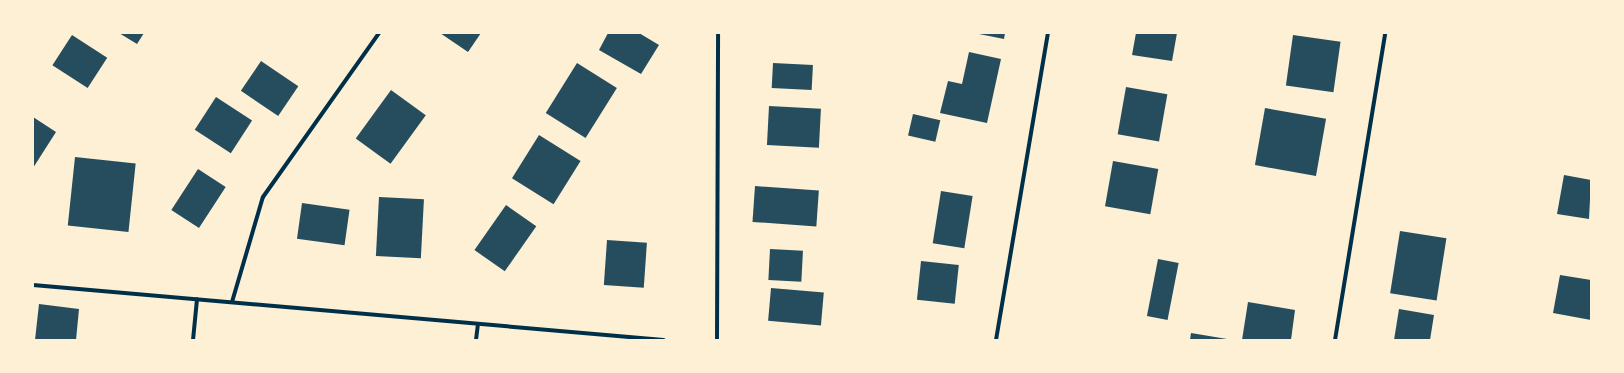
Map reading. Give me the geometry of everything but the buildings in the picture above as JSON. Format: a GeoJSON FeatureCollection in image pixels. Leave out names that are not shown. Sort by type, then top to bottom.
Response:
{"type":"FeatureCollection","features":[{"type":"Feature","properties":{"kind":"street"},"geometry":{"type":"LineString","coordinates":[[232,302],[263,197],[379,33]]}},
{"type":"Feature","properties":{"kind":"street"},"geometry":{"type":"LineString","coordinates":[[717,340],[718,33]]}},
{"type":"Feature","properties":{"kind":"street"},"geometry":{"type":"LineString","coordinates":[[996,340],[1048,33]]}},
{"type":"Feature","properties":{"kind":"street"},"geometry":{"type":"LineString","coordinates":[[1335,340],[1385,33]]}},
{"type":"Feature","properties":{"kind":"street"},"geometry":{"type":"LineString","coordinates":[[33,284],[664,340]]}},
{"type":"Feature","properties":{"kind":"street"},"geometry":{"type":"LineString","coordinates":[[194,340],[197,299]]}},
{"type":"Feature","properties":{"kind":"street"},"geometry":{"type":"LineString","coordinates":[[476,340],[478,324]]}}]}
